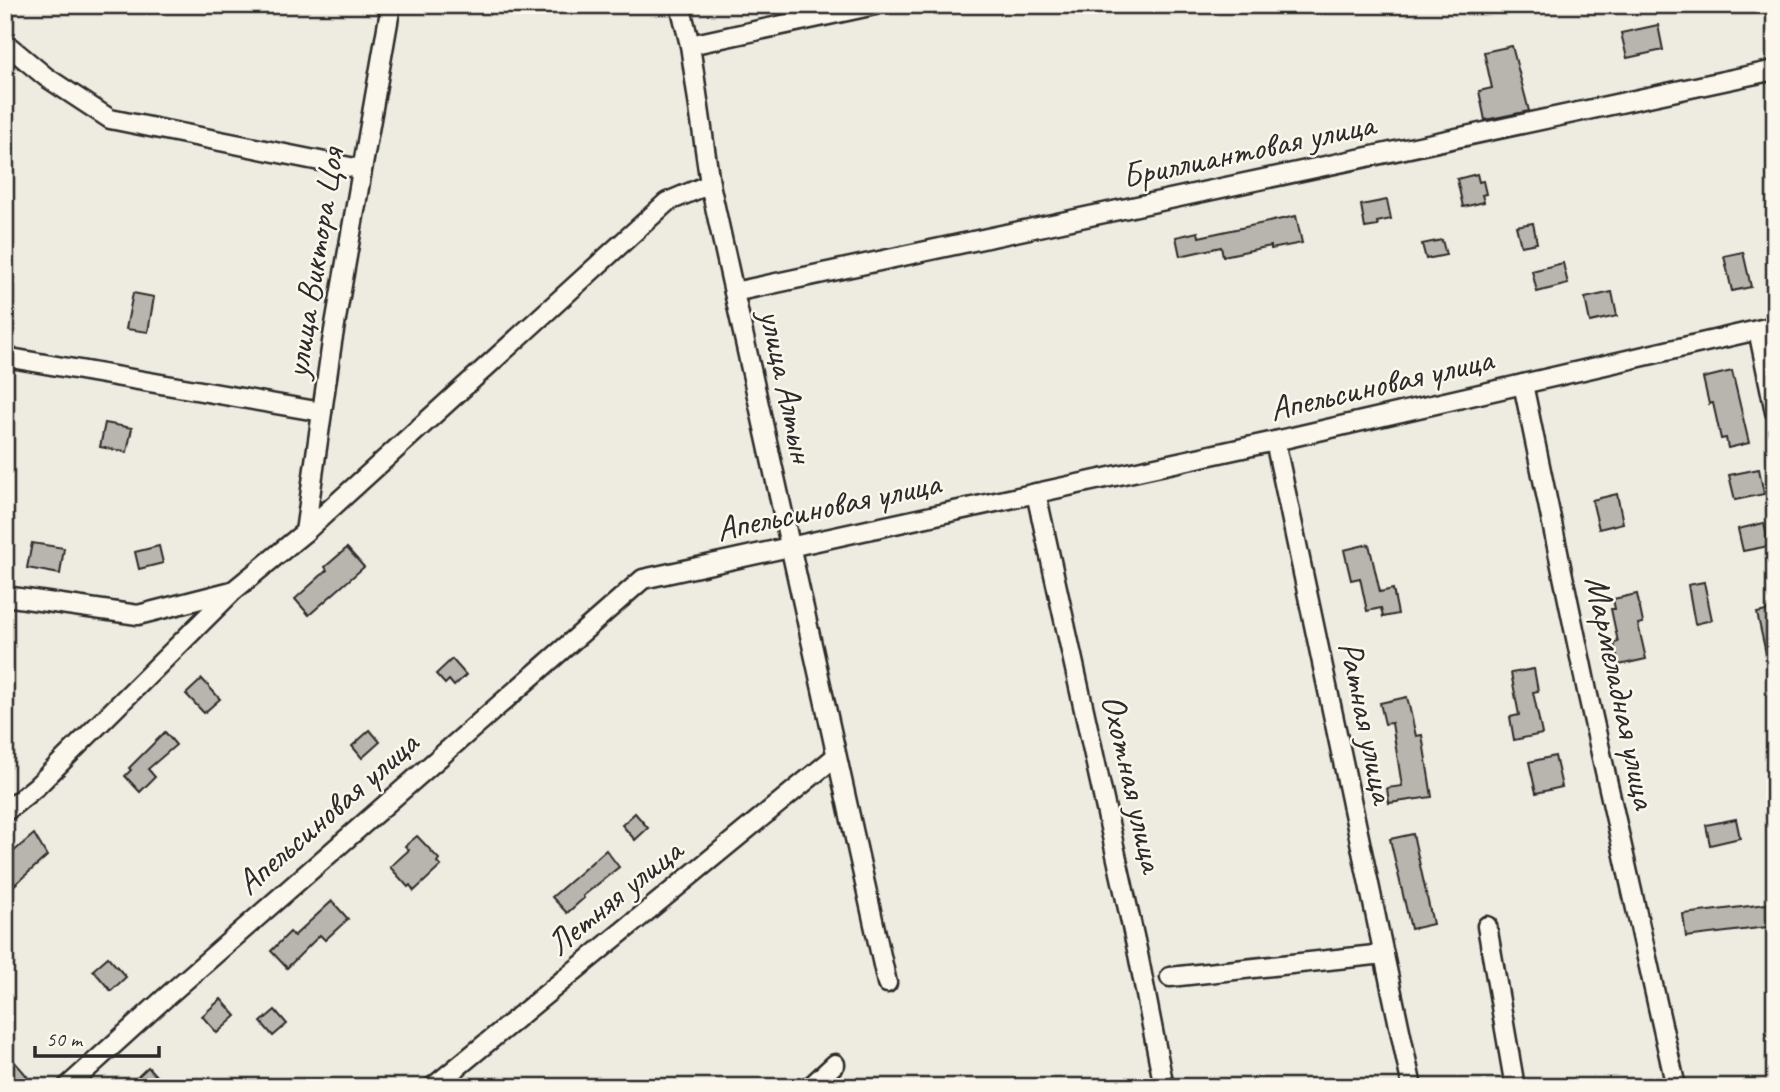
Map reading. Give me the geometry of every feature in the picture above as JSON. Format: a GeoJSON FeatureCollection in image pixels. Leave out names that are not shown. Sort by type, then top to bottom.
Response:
{"type":"FeatureCollection","features":[{"type":"Feature","properties":{"kind":"street","name":"улица Виктора Цоя"},"geometry":{"type":"LineString","coordinates":[[305,532],[360,169],[391,5]]}},
{"type":"Feature","properties":{"kind":"street","name":"улица Алтын"},"geometry":{"type":"LineString","coordinates":[[680,5],[690,45],[710,184],[887,983]]}},
{"type":"Feature","properties":{"kind":"street"},"geometry":{"type":"LineString","coordinates":[[690,45],[875,5]]}},
{"type":"Feature","properties":{"kind":"street"},"geometry":{"type":"LineString","coordinates":[[6,44],[46,77],[110,119],[360,169]]}},
{"type":"Feature","properties":{"kind":"street","name":"Бриллиантовая улица"},"geometry":{"type":"LineString","coordinates":[[734,292],[1775,70]]}},
{"type":"Feature","properties":{"kind":"street"},"geometry":{"type":"LineString","coordinates":[[5,812],[37,786],[233,591],[305,532],[667,202],[710,184]]}},
{"type":"Feature","properties":{"kind":"street"},"geometry":{"type":"LineString","coordinates":[[1766,328],[1775,412]]}},
{"type":"Feature","properties":{"kind":"street","name":"Апельсиновая улица"},"geometry":{"type":"LineString","coordinates":[[67,1087],[643,579],[1275,441],[1766,328]]}},
{"type":"Feature","properties":{"kind":"street"},"geometry":{"type":"LineString","coordinates":[[5,357],[322,412]]}},
{"type":"Feature","properties":{"kind":"street","name":"Мармеладная улица"},"geometry":{"type":"LineString","coordinates":[[1523,384],[1587,691],[1676,1087]]}},
{"type":"Feature","properties":{"kind":"street","name":"Ратная улица"},"geometry":{"type":"LineString","coordinates":[[1275,441],[1412,1087]]}},
{"type":"Feature","properties":{"kind":"street","name":"Охотная улица"},"geometry":{"type":"LineString","coordinates":[[1036,493],[1139,954],[1164,1087]]}},
{"type":"Feature","properties":{"kind":"street"},"geometry":{"type":"LineString","coordinates":[[5,596],[138,615],[233,591]]}},
{"type":"Feature","properties":{"kind":"street","name":"Летняя улица"},"geometry":{"type":"LineString","coordinates":[[433,1087],[835,757]]}},
{"type":"Feature","properties":{"kind":"street"},"geometry":{"type":"LineString","coordinates":[[1487,926],[1515,1087]]}},
{"type":"Feature","properties":{"kind":"street"},"geometry":{"type":"LineString","coordinates":[[1170,977],[1384,954]]}},
{"type":"Feature","properties":{"kind":"street"},"geometry":{"type":"LineString","coordinates":[[810,1087],[835,1064]]}},
{"type":"Feature","properties":{"kind":"building"},"geometry":{"type":"Polygon","coordinates":[[[1658,25],[1663,50],[1627,58],[1621,33],[1658,25]]]}},
{"type":"Feature","properties":{"kind":"building"},"geometry":{"type":"Polygon","coordinates":[[[1512,46],[1529,111],[1485,120],[1479,91],[1492,88],[1484,52],[1512,46]]]}},
{"type":"Feature","properties":{"kind":"building"},"geometry":{"type":"Polygon","coordinates":[[[1477,174],[1479,182],[1483,181],[1486,194],[1482,195],[1484,202],[1463,207],[1457,179],[1477,174]]]}},
{"type":"Feature","properties":{"kind":"building"},"geometry":{"type":"Polygon","coordinates":[[[1387,200],[1391,219],[1377,222],[1378,226],[1365,228],[1361,205],[1387,200]]]}},
{"type":"Feature","properties":{"kind":"building"},"geometry":{"type":"Polygon","coordinates":[[[1296,216],[1302,243],[1223,256],[1221,247],[1180,256],[1176,237],[1198,232],[1199,237],[1296,216]]]}},
{"type":"Feature","properties":{"kind":"building"},"geometry":{"type":"Polygon","coordinates":[[[1533,223],[1537,243],[1521,246],[1516,226],[1533,223]]]}},
{"type":"Feature","properties":{"kind":"building"},"geometry":{"type":"Polygon","coordinates":[[[1442,240],[1446,255],[1426,259],[1422,244],[1442,240]]]}},
{"type":"Feature","properties":{"kind":"building"},"geometry":{"type":"Polygon","coordinates":[[[1743,252],[1751,287],[1732,291],[1724,256],[1743,252]]]}},
{"type":"Feature","properties":{"kind":"building"},"geometry":{"type":"Polygon","coordinates":[[[1563,263],[1568,284],[1537,292],[1532,271],[1563,263]]]}},
{"type":"Feature","properties":{"kind":"building"},"geometry":{"type":"Polygon","coordinates":[[[1612,292],[1617,316],[1590,322],[1585,298],[1612,292]]]}},
{"type":"Feature","properties":{"kind":"building"},"geometry":{"type":"Polygon","coordinates":[[[133,293],[154,297],[148,332],[126,329],[133,293]]]}},
{"type":"Feature","properties":{"kind":"building"},"geometry":{"type":"Polygon","coordinates":[[[1732,371],[1749,443],[1728,448],[1726,438],[1721,439],[1713,403],[1709,404],[1703,378],[1732,371]]]}},
{"type":"Feature","properties":{"kind":"building"},"geometry":{"type":"Polygon","coordinates":[[[105,423],[132,428],[127,452],[100,447],[105,423]]]}},
{"type":"Feature","properties":{"kind":"building"},"geometry":{"type":"Polygon","coordinates":[[[1759,469],[1764,494],[1735,500],[1729,475],[1759,469]]]}},
{"type":"Feature","properties":{"kind":"building"},"geometry":{"type":"Polygon","coordinates":[[[1617,494],[1623,523],[1599,529],[1592,500],[1617,494]]]}},
{"type":"Feature","properties":{"kind":"building"},"geometry":{"type":"Polygon","coordinates":[[[1764,523],[1769,546],[1743,551],[1738,529],[1764,523]]]}},
{"type":"Feature","properties":{"kind":"building"},"geometry":{"type":"Polygon","coordinates":[[[32,543],[64,548],[60,574],[27,568],[32,543]]]}},
{"type":"Feature","properties":{"kind":"building"},"geometry":{"type":"Polygon","coordinates":[[[1369,544],[1380,592],[1393,589],[1398,614],[1383,617],[1381,608],[1367,611],[1360,578],[1351,580],[1344,550],[1369,544]]]}},
{"type":"Feature","properties":{"kind":"building"},"geometry":{"type":"Polygon","coordinates":[[[159,546],[163,563],[139,569],[135,552],[159,546]]]}},
{"type":"Feature","properties":{"kind":"building"},"geometry":{"type":"Polygon","coordinates":[[[347,548],[364,567],[309,615],[295,599],[347,548]]]}},
{"type":"Feature","properties":{"kind":"building"},"geometry":{"type":"Polygon","coordinates":[[[1704,582],[1712,620],[1695,624],[1688,585],[1704,582]]]}},
{"type":"Feature","properties":{"kind":"building"},"geometry":{"type":"Polygon","coordinates":[[[1637,594],[1643,623],[1638,624],[1646,659],[1619,665],[1614,643],[1618,642],[1611,609],[1615,609],[1613,599],[1637,594]]]}},
{"type":"Feature","properties":{"kind":"building"},"geometry":{"type":"Polygon","coordinates":[[[1775,609],[1775,667],[1769,667],[1757,613],[1775,609]]]}},
{"type":"Feature","properties":{"kind":"building"},"geometry":{"type":"Polygon","coordinates":[[[452,659],[466,675],[454,686],[449,680],[445,684],[436,674],[452,659]]]}},
{"type":"Feature","properties":{"kind":"building"},"geometry":{"type":"Polygon","coordinates":[[[1534,669],[1538,691],[1533,692],[1542,734],[1514,740],[1510,717],[1519,715],[1511,673],[1534,669]]]}},
{"type":"Feature","properties":{"kind":"building"},"geometry":{"type":"Polygon","coordinates":[[[202,679],[220,699],[204,713],[186,694],[202,679]]]}},
{"type":"Feature","properties":{"kind":"building"},"geometry":{"type":"Polygon","coordinates":[[[1407,697],[1416,736],[1422,735],[1432,797],[1389,803],[1387,788],[1402,786],[1392,723],[1385,724],[1380,703],[1407,697]]]}},
{"type":"Feature","properties":{"kind":"building"},"geometry":{"type":"Polygon","coordinates":[[[370,730],[380,742],[362,758],[352,746],[370,730]]]}},
{"type":"Feature","properties":{"kind":"building"},"geometry":{"type":"Polygon","coordinates":[[[165,732],[176,745],[148,769],[155,777],[140,792],[125,776],[131,770],[129,768],[165,732]]]}},
{"type":"Feature","properties":{"kind":"building"},"geometry":{"type":"Polygon","coordinates":[[[1555,756],[1562,787],[1536,793],[1529,762],[1555,756]]]}},
{"type":"Feature","properties":{"kind":"building"},"geometry":{"type":"Polygon","coordinates":[[[635,813],[648,828],[635,840],[622,825],[635,813]]]}},
{"type":"Feature","properties":{"kind":"building"},"geometry":{"type":"Polygon","coordinates":[[[1736,819],[1740,838],[1710,845],[1706,825],[1736,819]]]}},
{"type":"Feature","properties":{"kind":"building"},"geometry":{"type":"Polygon","coordinates":[[[34,834],[47,856],[11,888],[5,881],[5,859],[34,834]]]}},
{"type":"Feature","properties":{"kind":"building"},"geometry":{"type":"Polygon","coordinates":[[[1413,834],[1433,924],[1411,929],[1390,839],[1413,834]]]}},
{"type":"Feature","properties":{"kind":"building"},"geometry":{"type":"Polygon","coordinates":[[[417,836],[439,859],[437,862],[441,866],[414,891],[390,867],[409,850],[405,846],[417,836]]]}},
{"type":"Feature","properties":{"kind":"building"},"geometry":{"type":"Polygon","coordinates":[[[606,850],[619,867],[583,896],[567,913],[552,897],[606,850]]]}},
{"type":"Feature","properties":{"kind":"building"},"geometry":{"type":"Polygon","coordinates":[[[332,901],[348,919],[325,940],[320,935],[287,968],[271,951],[290,932],[294,936],[332,901]]]}},
{"type":"Feature","properties":{"kind":"building"},"geometry":{"type":"Polygon","coordinates":[[[1775,903],[1775,926],[1686,937],[1683,914],[1775,903]]]}},
{"type":"Feature","properties":{"kind":"building"},"geometry":{"type":"Polygon","coordinates":[[[108,957],[126,977],[111,991],[93,970],[108,957]]]}},
{"type":"Feature","properties":{"kind":"building"},"geometry":{"type":"Polygon","coordinates":[[[221,999],[236,1016],[217,1033],[202,1016],[221,999]]]}},
{"type":"Feature","properties":{"kind":"building"},"geometry":{"type":"Polygon","coordinates":[[[275,1010],[287,1024],[273,1036],[261,1022],[275,1010]]]}},
{"type":"Feature","properties":{"kind":"building"},"geometry":{"type":"Polygon","coordinates":[[[5,1051],[27,1076],[15,1087],[5,1087],[5,1051]]]}},
{"type":"Feature","properties":{"kind":"building"},"geometry":{"type":"Polygon","coordinates":[[[148,1067],[166,1087],[127,1087],[148,1067]]]}}]}
